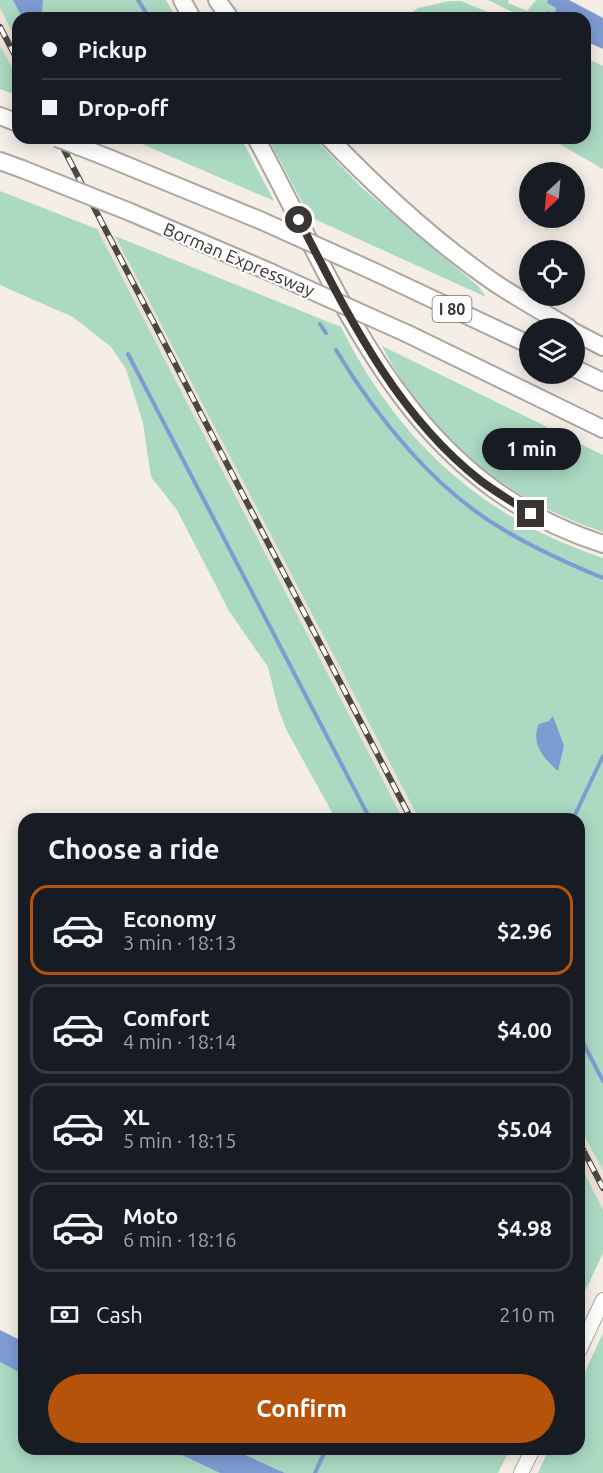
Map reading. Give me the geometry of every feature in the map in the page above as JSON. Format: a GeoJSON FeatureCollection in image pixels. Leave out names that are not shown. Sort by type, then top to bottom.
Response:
{"type":"FeatureCollection","features":[{"type":"Feature","properties":{"kind":"highway","name":"I 80"},"geometry":{"type":"LineString","coordinates":[[72,144],[262,221],[519,340]]}},
{"type":"Feature","properties":{"kind":"highway"},"geometry":{"type":"LineString","coordinates":[[259,144],[363,344],[398,393],[442,446],[482,481],[531,514],[603,544]]}},
{"type":"Feature","properties":{"kind":"highway"},"geometry":{"type":"LineString","coordinates":[[335,144],[376,187],[435,237],[495,282],[553,318]]}},
{"type":"Feature","properties":{"kind":"highway","name":"Borman Expressway"},"geometry":{"type":"LineString","coordinates":[[0,162],[130,212],[270,272],[408,334],[603,429]]}},
{"type":"Feature","properties":{"kind":"highway"},"geometry":{"type":"LineString","coordinates":[[585,338],[603,347]]}},
{"type":"Feature","properties":{"kind":"highway"},"geometry":{"type":"LineString","coordinates":[[585,373],[603,382]]}},
{"type":"Feature","properties":{"kind":"main road"},"geometry":{"type":"LineString","coordinates":[[585,1338],[603,1300]]}},
{"type":"Feature","properties":{"kind":"main road"},"geometry":{"type":"LineString","coordinates":[[521,1473],[530,1455]]}},
{"type":"Feature","properties":{"kind":"shaded area"},"geometry":{"type":"Polygon","coordinates":[[[0,8],[12,31],[12,68],[0,45],[0,8]]]}},
{"type":"Feature","properties":{"kind":"shaded area"},"geometry":{"type":"Polygon","coordinates":[[[97,229],[115,236],[416,813],[400,813],[97,229]]]}},
{"type":"Feature","properties":{"kind":"shaded area"},"geometry":{"type":"Polygon","coordinates":[[[585,1136],[603,1171],[603,1210],[585,1174],[585,1136]]]}},
{"type":"Feature","properties":{"kind":"green space"},"geometry":{"type":"Polygon","coordinates":[[[0,0],[13,0],[19,12],[12,12],[12,31],[0,8],[0,0]]]}},
{"type":"Feature","properties":{"kind":"green space"},"geometry":{"type":"Polygon","coordinates":[[[43,0],[166,0],[173,12],[42,12],[43,0]]]}},
{"type":"Feature","properties":{"kind":"green space"},"geometry":{"type":"Polygon","coordinates":[[[488,0],[509,0],[508,3],[527,11],[536,0],[548,0],[547,3],[556,8],[555,12],[513,12],[488,0]]]}},
{"type":"Feature","properties":{"kind":"green space"},"geometry":{"type":"Polygon","coordinates":[[[461,1],[488,12],[413,12],[418,8],[461,1]]]}},
{"type":"Feature","properties":{"kind":"green space"},"geometry":{"type":"Polygon","coordinates":[[[0,45],[12,68],[12,94],[0,89],[0,45]]]}},
{"type":"Feature","properties":{"kind":"green space"},"geometry":{"type":"Polygon","coordinates":[[[591,61],[603,66],[603,169],[559,144],[591,144],[591,61]]]}},
{"type":"Feature","properties":{"kind":"green space"},"geometry":{"type":"Polygon","coordinates":[[[142,144],[244,144],[274,201],[142,144]]]}},
{"type":"Feature","properties":{"kind":"green space"},"geometry":{"type":"Polygon","coordinates":[[[271,144],[320,144],[363,189],[479,287],[486,297],[310,217],[271,144]]]}},
{"type":"Feature","properties":{"kind":"green space"},"geometry":{"type":"Polygon","coordinates":[[[0,191],[97,229],[400,813],[332,813],[287,731],[279,711],[268,667],[229,611],[177,510],[151,477],[143,423],[126,369],[111,347],[73,317],[0,285],[0,191]]]}},
{"type":"Feature","properties":{"kind":"green space"},"geometry":{"type":"Polygon","coordinates":[[[115,236],[341,327],[389,406],[417,440],[448,470],[482,497],[519,521],[559,541],[603,558],[603,1171],[585,1136],[585,813],[416,813],[115,236]]]}},
{"type":"Feature","properties":{"kind":"green space"},"geometry":{"type":"Polygon","coordinates":[[[382,346],[547,427],[534,456],[548,462],[562,435],[603,455],[603,532],[568,519],[535,502],[503,483],[474,461],[422,408],[382,346]]]}},
{"type":"Feature","properties":{"kind":"green space"},"geometry":{"type":"Polygon","coordinates":[[[585,1174],[603,1210],[603,1253],[585,1291],[585,1174]]]}},
{"type":"Feature","properties":{"kind":"green space"},"geometry":{"type":"Polygon","coordinates":[[[603,1333],[603,1473],[538,1473],[546,1455],[585,1455],[585,1372],[603,1333]]]}},
{"type":"Feature","properties":{"kind":"green space"},"geometry":{"type":"Polygon","coordinates":[[[0,1362],[18,1372],[18,1455],[182,1455],[220,1473],[0,1473],[0,1362]]]}},
{"type":"Feature","properties":{"kind":"green space"},"geometry":{"type":"Polygon","coordinates":[[[245,1455],[507,1455],[498,1473],[285,1473],[245,1455]]]}},
{"type":"Feature","properties":{"kind":"water"},"geometry":{"type":"Polygon","coordinates":[[[13,0],[43,0],[42,12],[19,12],[13,0]]]}},
{"type":"Feature","properties":{"kind":"water"},"geometry":{"type":"Polygon","coordinates":[[[548,0],[569,0],[603,18],[603,49],[591,44],[591,12],[555,12],[556,8],[547,3],[548,0]]]}},
{"type":"Feature","properties":{"kind":"water"},"geometry":{"type":"Polygon","coordinates":[[[553,716],[564,746],[558,771],[543,756],[536,738],[539,724],[549,721],[553,716]]]}},
{"type":"Feature","properties":{"kind":"water"},"geometry":{"type":"Polygon","coordinates":[[[0,1330],[18,1339],[18,1372],[0,1362],[0,1330]]]}},
{"type":"Feature","properties":{"kind":"water"},"geometry":{"type":"Polygon","coordinates":[[[182,1455],[245,1455],[285,1473],[220,1473],[182,1455]]]}},
{"type":"Feature","properties":{"kind":"waterway"},"geometry":{"type":"LineString","coordinates":[[138,0],[145,12]]}},
{"type":"Feature","properties":{"kind":"waterway"},"geometry":{"type":"LineString","coordinates":[[320,324],[326,333]]}},
{"type":"Feature","properties":{"kind":"waterway"},"geometry":{"type":"LineString","coordinates":[[336,350],[389,426],[454,495],[516,537],[603,578]]}},
{"type":"Feature","properties":{"kind":"waterway"},"geometry":{"type":"LineString","coordinates":[[128,354],[367,813]]}},
{"type":"Feature","properties":{"kind":"waterway"},"geometry":{"type":"LineString","coordinates":[[576,813],[603,756]]}},
{"type":"Feature","properties":{"kind":"waterway"},"geometry":{"type":"LineString","coordinates":[[585,1046],[603,1081]]}},
{"type":"Feature","properties":{"kind":"waterway"},"geometry":{"type":"LineString","coordinates":[[315,1473],[323,1455]]}},
{"type":"Feature","properties":{"kind":"railway"},"geometry":{"type":"LineString","coordinates":[[0,27],[12,50]]}},
{"type":"Feature","properties":{"kind":"railway"},"geometry":{"type":"LineString","coordinates":[[61,144],[408,813]]}},
{"type":"Feature","properties":{"kind":"railway"},"geometry":{"type":"LineString","coordinates":[[585,1154],[603,1188]]}},
{"type":"Feature","properties":{"kind":"route"},"geometry":{"type":"LineString","coordinates":[[299,220],[363,344],[398,393],[442,446],[482,481],[531,514]]}}]}
